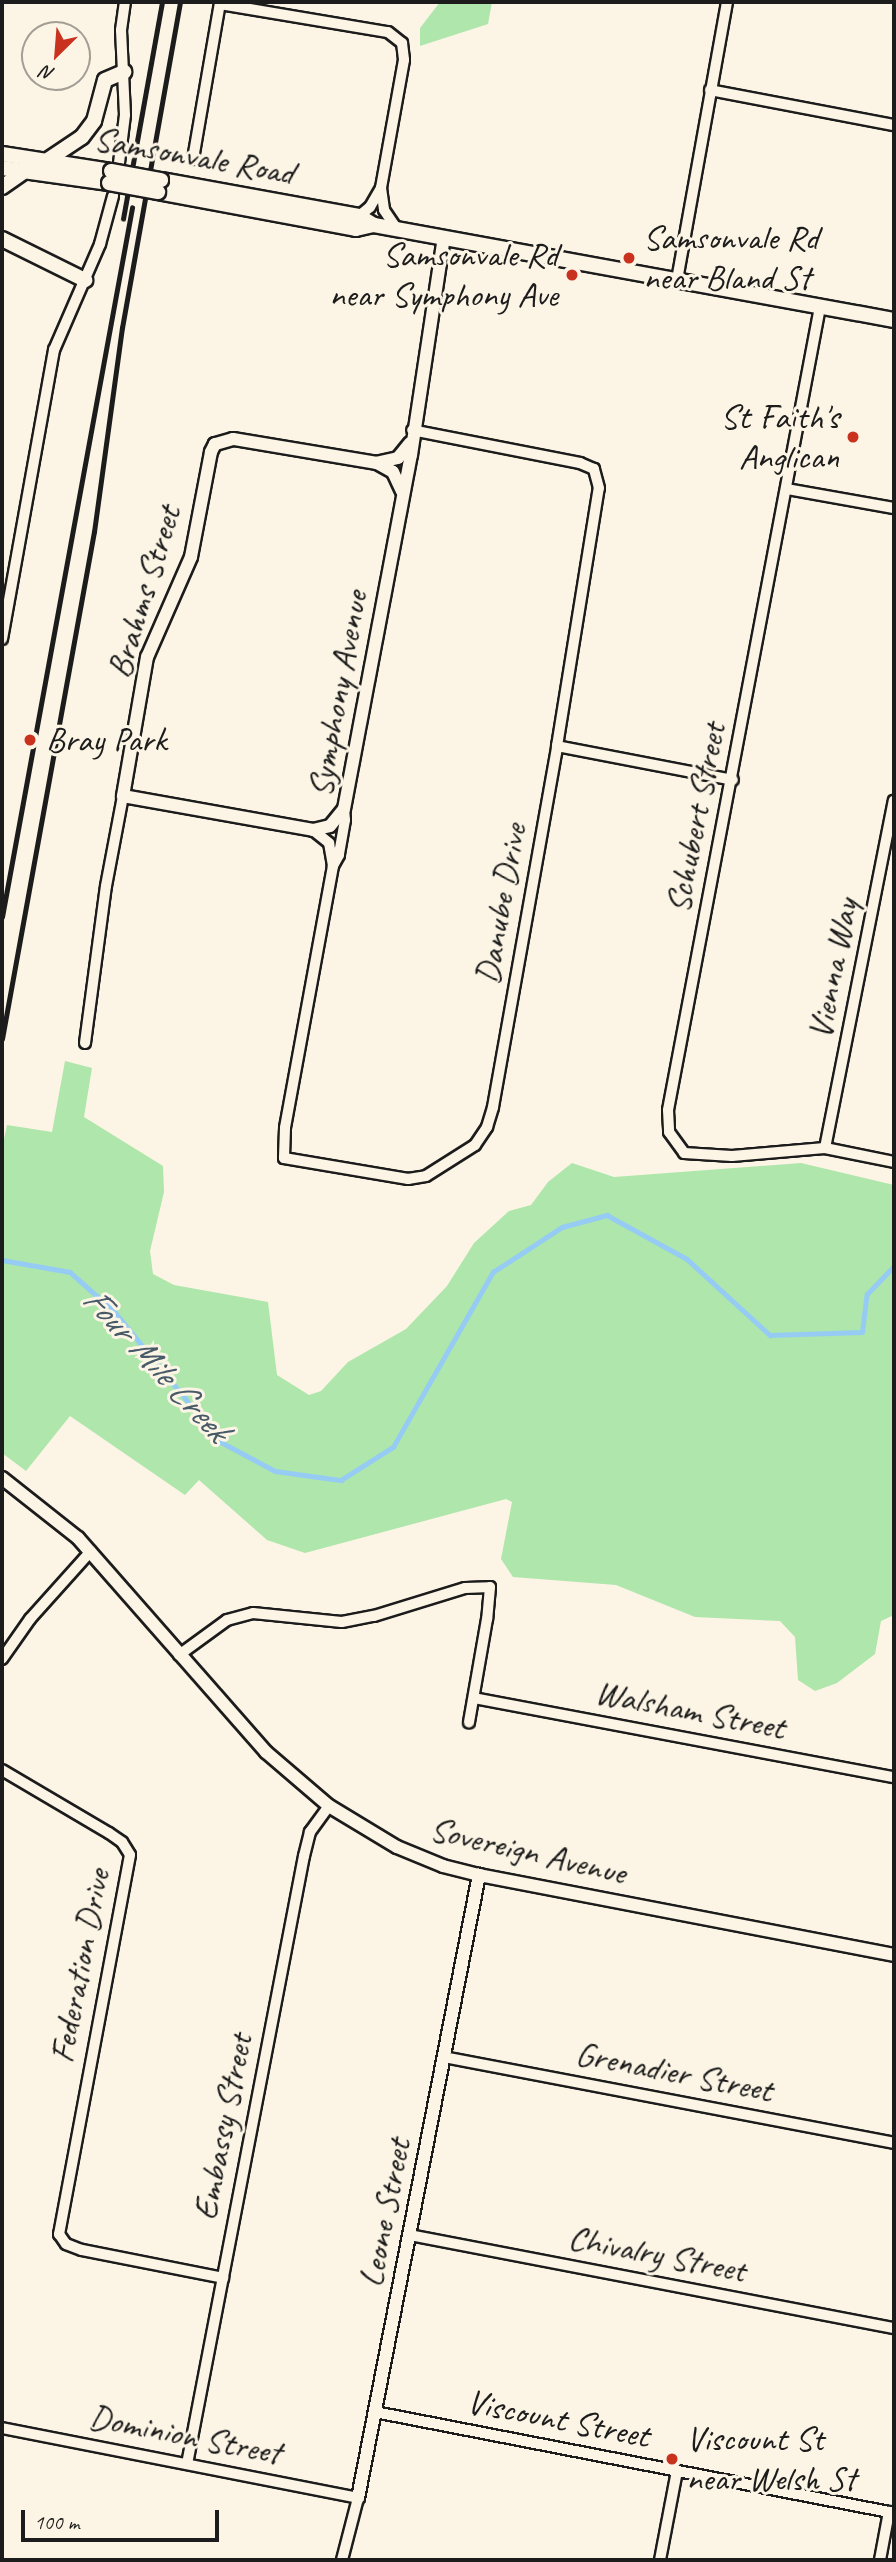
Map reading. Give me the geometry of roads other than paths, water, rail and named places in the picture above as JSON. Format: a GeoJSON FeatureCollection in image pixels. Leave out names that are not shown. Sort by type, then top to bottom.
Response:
{"type":"FeatureCollection","features":[{"type":"Feature","properties":{"kind":"main road"},"geometry":{"type":"LineString","coordinates":[[46,161],[82,138],[94,121],[105,80],[124,72]]}},
{"type":"Feature","properties":{"kind":"main road","name":"Samsonvale Road"},"geometry":{"type":"LineString","coordinates":[[2,153],[113,178],[359,216],[374,225],[894,320]]}},
{"type":"Feature","properties":{"kind":"main road","name":"Samsonvale Road"},"geometry":{"type":"LineString","coordinates":[[2,168],[113,178]]}},
{"type":"Feature","properties":{"kind":"main road"},"geometry":{"type":"LineString","coordinates":[[2,187],[25,171]]}},
{"type":"Feature","properties":{"kind":"main road","name":"Samsonvale Road"},"geometry":{"type":"LineString","coordinates":[[159,186],[356,229],[374,225]]}},
{"type":"Feature","properties":{"kind":"main road"},"geometry":{"type":"LineString","coordinates":[[2,239],[85,280]]}},
{"type":"Feature","properties":{"kind":"street"},"geometry":{"type":"LineString","coordinates":[[2,639],[54,350],[103,237],[125,115],[121,30],[125,2]]}},
{"type":"Feature","properties":{"kind":"street"},"geometry":{"type":"LineString","coordinates":[[677,280],[727,2]]}},
{"type":"Feature","properties":{"kind":"street"},"geometry":{"type":"LineString","coordinates":[[193,159],[220,3],[388,32],[402,43],[404,60],[381,187],[373,203],[359,216]]}},
{"type":"Feature","properties":{"kind":"street"},"geometry":{"type":"LineString","coordinates":[[710,90],[894,125]]}},
{"type":"Feature","properties":{"kind":"street"},"geometry":{"type":"LineString","coordinates":[[381,187],[384,210],[397,229]]}},
{"type":"Feature","properties":{"kind":"street","name":"Symphony Avenue"},"geometry":{"type":"LineString","coordinates":[[284,1158],[285,1128],[333,866],[339,855],[345,820],[344,808],[402,491],[411,455],[412,429],[444,238]]}},
{"type":"Feature","properties":{"kind":"street","name":"Schubert Street"},"geometry":{"type":"LineString","coordinates":[[820,307],[733,780],[668,1110],[668,1132],[684,1153],[732,1156],[825,1148]]}},
{"type":"Feature","properties":{"kind":"street","name":"Danube Drive"},"geometry":{"type":"LineString","coordinates":[[284,1158],[408,1179],[426,1176],[460,1156],[475,1145],[487,1127],[557,746],[599,488],[594,469],[580,463],[412,429]]}},
{"type":"Feature","properties":{"kind":"street","name":"Brahms Street"},"geometry":{"type":"LineString","coordinates":[[123,796],[147,657],[191,557],[211,452],[215,444],[233,439],[377,463]]}},
{"type":"Feature","properties":{"kind":"street"},"geometry":{"type":"LineString","coordinates":[[377,463],[398,458],[410,443]]}},
{"type":"Feature","properties":{"kind":"street"},"geometry":{"type":"LineString","coordinates":[[377,463],[393,472],[402,491]]}},
{"type":"Feature","properties":{"kind":"street"},"geometry":{"type":"LineString","coordinates":[[787,489],[894,508]]}},
{"type":"Feature","properties":{"kind":"street"},"geometry":{"type":"LineString","coordinates":[[557,746],[733,780]]}},
{"type":"Feature","properties":{"kind":"street"},"geometry":{"type":"LineString","coordinates":[[85,1043],[106,886],[123,796],[313,830],[330,826],[344,808]]}},
{"type":"Feature","properties":{"kind":"street","name":"Vienna Way"},"geometry":{"type":"LineString","coordinates":[[825,1148],[894,801]]}},
{"type":"Feature","properties":{"kind":"street"},"geometry":{"type":"LineString","coordinates":[[313,830],[329,843],[333,866]]}},
{"type":"Feature","properties":{"kind":"street"},"geometry":{"type":"LineString","coordinates":[[825,1148],[894,1162]]}},
{"type":"Feature","properties":{"kind":"street","name":"Sovereign Avenue"},"geometry":{"type":"LineString","coordinates":[[2,1478],[62,1523],[90,1551],[246,1732],[328,1806],[421,1859],[479,1875],[894,1955]]}},
{"type":"Feature","properties":{"kind":"street"},"geometry":{"type":"LineString","coordinates":[[2,1659],[30,1619],[90,1551]]}},
{"type":"Feature","properties":{"kind":"street"},"geometry":{"type":"LineString","coordinates":[[179,1655],[228,1620],[253,1613],[342,1622],[374,1616],[465,1588],[489,1587],[469,1722]]}},
{"type":"Feature","properties":{"kind":"street","name":"Walsham Street"},"geometry":{"type":"LineString","coordinates":[[474,1698],[894,1777]]}},
{"type":"Feature","properties":{"kind":"street","name":"Federation Drive"},"geometry":{"type":"LineString","coordinates":[[2,1770],[115,1837],[127,1848],[130,1855],[60,2217],[58,2244],[223,2278]]}},
{"type":"Feature","properties":{"kind":"street","name":"Embassy Street"},"geometry":{"type":"LineString","coordinates":[[187,2464],[307,1841],[313,1825],[328,1806]]}},
{"type":"Feature","properties":{"kind":"street","name":"Leone Street"},"geometry":{"type":"LineString","coordinates":[[342,2560],[358,2498],[479,1875]]}},
{"type":"Feature","properties":{"kind":"street","name":"Grenadier Street"},"geometry":{"type":"LineString","coordinates":[[444,2057],[894,2143]]}},
{"type":"Feature","properties":{"kind":"street","name":"Chivalry Street"},"geometry":{"type":"LineString","coordinates":[[410,2235],[894,2328]]}},
{"type":"Feature","properties":{"kind":"street","name":"Viscount Street"},"geometry":{"type":"LineString","coordinates":[[375,2412],[892,2513]]}},
{"type":"Feature","properties":{"kind":"street","name":"Dominion Street"},"geometry":{"type":"LineString","coordinates":[[2,2428],[358,2498]]}},
{"type":"Feature","properties":{"kind":"street"},"geometry":{"type":"LineString","coordinates":[[660,2560],[677,2471]]}},
{"type":"Feature","properties":{"kind":"street"},"geometry":{"type":"LineString","coordinates":[[880,2560],[892,2513]]}},
{"type":"Feature","properties":{"kind":"waterway","name":"Four Mile Creek"},"geometry":{"type":"LineString","coordinates":[[2,1260],[70,1272],[114,1311],[221,1442],[275,1471],[341,1480],[393,1447],[493,1272],[562,1227],[607,1215],[687,1259],[770,1335],[862,1332],[867,1294],[894,1266]]}},
{"type":"Feature","properties":{"kind":"railway"},"geometry":{"type":"LineString","coordinates":[[123,219],[162,2]]}},
{"type":"Feature","properties":{"kind":"railway"},"geometry":{"type":"LineString","coordinates":[[2,1039],[94,532],[122,328],[180,2]]}},
{"type":"Feature","properties":{"kind":"railway"},"geometry":{"type":"LineString","coordinates":[[2,917],[132,208]]}},
{"type":"Feature","properties":{"kind":"place","name":"Samsonvale Rd near Bland St"},"geometry":{"type":"Point","coordinates":[629,258]}},
{"type":"Feature","properties":{"kind":"place","name":"Samsonvale Rd near Symphony Ave"},"geometry":{"type":"Point","coordinates":[572,275]}},
{"type":"Feature","properties":{"kind":"place","name":"St Faith's Anglican"},"geometry":{"type":"Point","coordinates":[853,437]}},
{"type":"Feature","properties":{"kind":"place","name":"Bray Park"},"geometry":{"type":"Point","coordinates":[30,740]}},
{"type":"Feature","properties":{"kind":"place","name":"Viscount St near Welsh St"},"geometry":{"type":"Point","coordinates":[672,2459]}}]}
